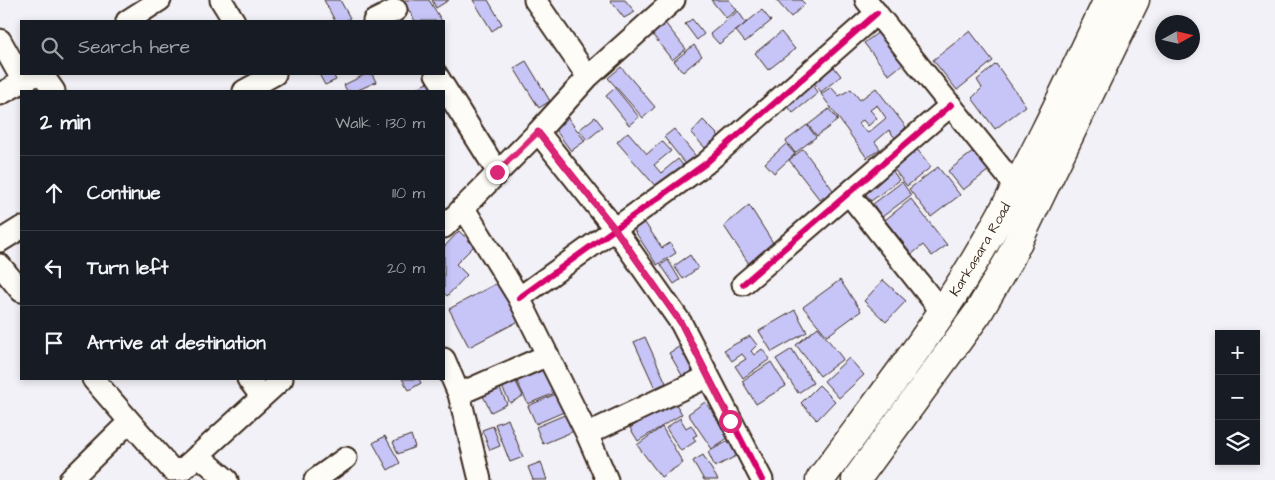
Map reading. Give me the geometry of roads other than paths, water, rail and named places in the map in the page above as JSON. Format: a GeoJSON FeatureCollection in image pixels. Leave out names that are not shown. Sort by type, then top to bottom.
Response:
{"type":"FeatureCollection","features":[{"type":"Feature","properties":{"kind":"main road","name":"Karkasara Road"},"geometry":{"type":"LineString","coordinates":[[856,480],[978,312],[1009,260],[1097,54],[1116,4]]}},
{"type":"Feature","properties":{"kind":"main road","name":"Karkasara Road"},"geometry":{"type":"LineString","coordinates":[[820,480],[942,312],[1017,188],[1082,86]]}},
{"type":"Feature","properties":{"kind":"street"},"geometry":{"type":"LineString","coordinates":[[129,20],[160,0]]}},
{"type":"Feature","properties":{"kind":"street"},"geometry":{"type":"LineString","coordinates":[[221,0],[233,20]]}},
{"type":"Feature","properties":{"kind":"street"},"geometry":{"type":"LineString","coordinates":[[535,0],[588,77]]}},
{"type":"Feature","properties":{"kind":"street"},"geometry":{"type":"LineString","coordinates":[[445,226],[538,132],[588,77],[674,0]]}},
{"type":"Feature","properties":{"kind":"street"},"geometry":{"type":"LineString","coordinates":[[519,298],[705,164],[872,6],[1017,188]]}},
{"type":"Feature","properties":{"kind":"street"},"geometry":{"type":"LineString","coordinates":[[376,20],[398,10]]}},
{"type":"Feature","properties":{"kind":"street"},"geometry":{"type":"LineString","coordinates":[[0,40],[20,65]]}},
{"type":"Feature","properties":{"kind":"street"},"geometry":{"type":"LineString","coordinates":[[43,75],[53,90]]}},
{"type":"Feature","properties":{"kind":"street"},"geometry":{"type":"LineString","coordinates":[[437,75],[497,172]]}},
{"type":"Feature","properties":{"kind":"street"},"geometry":{"type":"LineString","coordinates":[[0,94],[30,78]]}},
{"type":"Feature","properties":{"kind":"street"},"geometry":{"type":"LineString","coordinates":[[246,90],[271,79]]}},
{"type":"Feature","properties":{"kind":"street"},"geometry":{"type":"LineString","coordinates":[[743,284],[951,105]]}},
{"type":"Feature","properties":{"kind":"street"},"geometry":{"type":"LineString","coordinates":[[538,132],[615,229],[681,323],[707,377],[762,480]]}},
{"type":"Feature","properties":{"kind":"street"},"geometry":{"type":"LineString","coordinates":[[849,194],[942,312]]}},
{"type":"Feature","properties":{"kind":"street"},"geometry":{"type":"LineString","coordinates":[[463,208],[519,298],[587,434],[607,480]]}},
{"type":"Feature","properties":{"kind":"street"},"geometry":{"type":"LineString","coordinates":[[0,241],[20,229]]}},
{"type":"Feature","properties":{"kind":"street"},"geometry":{"type":"LineString","coordinates":[[0,265],[20,290]]}},
{"type":"Feature","properties":{"kind":"street"},"geometry":{"type":"LineString","coordinates":[[458,394],[548,355]]}},
{"type":"Feature","properties":{"kind":"street"},"geometry":{"type":"LineString","coordinates":[[445,362],[458,394],[480,480]]}},
{"type":"Feature","properties":{"kind":"street"},"geometry":{"type":"LineString","coordinates":[[587,434],[707,377]]}},
{"type":"Feature","properties":{"kind":"street"},"geometry":{"type":"LineString","coordinates":[[94,380],[128,423],[172,470],[183,469],[281,380]]}},
{"type":"Feature","properties":{"kind":"street"},"geometry":{"type":"LineString","coordinates":[[249,380],[262,397]]}},
{"type":"Feature","properties":{"kind":"street"},"geometry":{"type":"LineString","coordinates":[[70,480],[128,423]]}},
{"type":"Feature","properties":{"kind":"street"},"geometry":{"type":"LineString","coordinates":[[198,455],[227,480]]}},
{"type":"Feature","properties":{"kind":"street"},"geometry":{"type":"LineString","coordinates":[[315,480],[346,458]]}}]}
